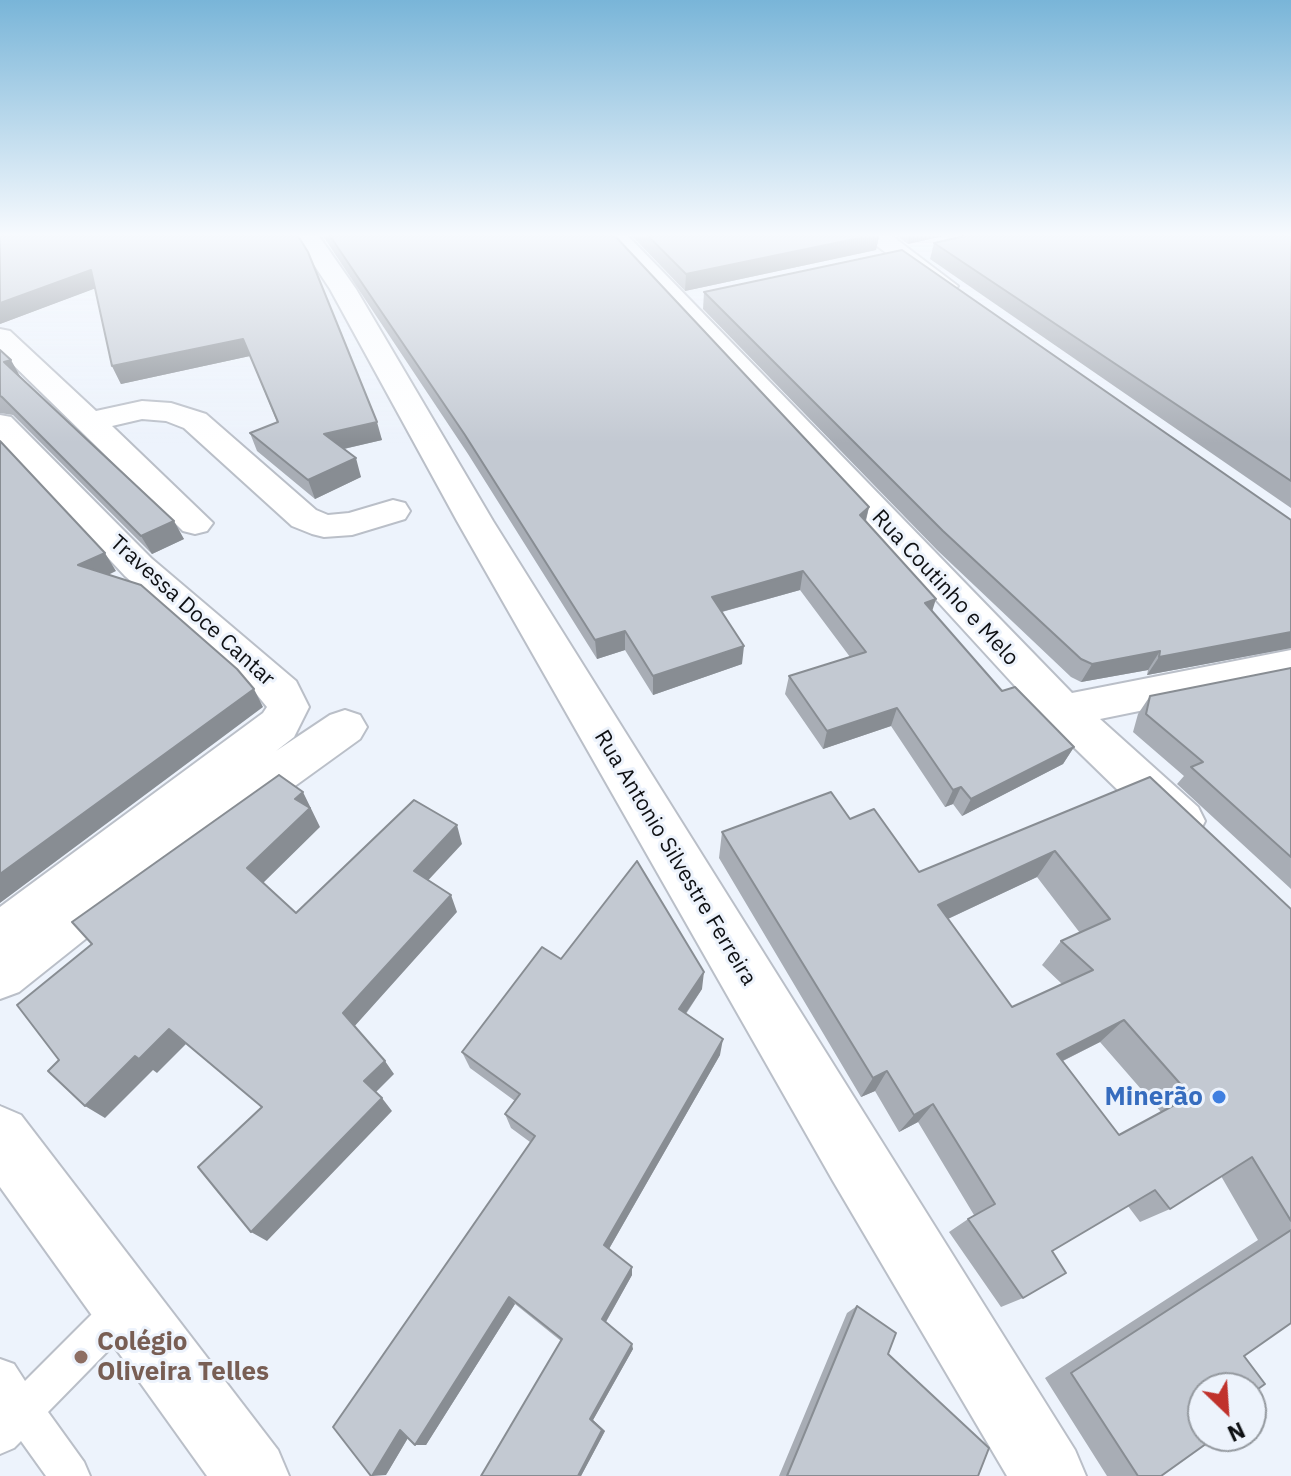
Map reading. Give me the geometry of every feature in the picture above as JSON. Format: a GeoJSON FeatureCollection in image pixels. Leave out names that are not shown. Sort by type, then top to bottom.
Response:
{"type":"FeatureCollection","features":[{"type":"Feature","properties":{"kind":"street","name":"Rua Antonio Silvestre Ferreira"},"geometry":{"type":"LineString","coordinates":[[352,305],[483,535],[855,1159],[1049,1476]]}},
{"type":"Feature","properties":{"kind":"street","name":"Rua Coutinho e Melo"},"geometry":{"type":"LineString","coordinates":[[697,305],[1063,711],[1211,850]]}},
{"type":"Feature","properties":{"kind":"street"},"geometry":{"type":"LineString","coordinates":[[0,337],[195,523]]}},
{"type":"Feature","properties":{"kind":"street"},"geometry":{"type":"LineString","coordinates":[[90,422],[142,410],[171,412],[195,421],[304,518],[324,526],[352,524],[393,511]]}},
{"type":"Feature","properties":{"kind":"street","name":"Travessa Doce Cantar"},"geometry":{"type":"LineString","coordinates":[[0,424],[138,567],[264,674],[281,692],[288,707],[279,725],[0,938]]}},
{"type":"Feature","properties":{"kind":"street"},"geometry":{"type":"LineString","coordinates":[[1063,711],[1291,665]]}},
{"type":"Feature","properties":{"kind":"street"},"geometry":{"type":"LineString","coordinates":[[0,974],[90,905],[345,727]]}},
{"type":"Feature","properties":{"kind":"street"},"geometry":{"type":"LineString","coordinates":[[0,1136],[252,1476]]}},
{"type":"Feature","properties":{"kind":"lane"},"geometry":{"type":"LineString","coordinates":[[12,1422],[126,1306]]}},
{"type":"Feature","properties":{"kind":"lane"},"geometry":{"type":"LineString","coordinates":[[0,1378],[12,1422],[70,1476]]}},
{"type":"Feature","properties":{"kind":"building"},"geometry":{"type":"Polygon","coordinates":[[[99,305],[329,305],[377,422],[324,434],[356,458],[308,480],[250,433],[278,422],[243,339],[112,366],[99,305]]]}},
{"type":"Feature","properties":{"kind":"building"},"geometry":{"type":"Polygon","coordinates":[[[377,305],[680,305],[869,507],[860,515],[936,599],[925,603],[1002,691],[1015,687],[1074,747],[971,799],[961,787],[953,790],[897,708],[827,731],[789,676],[866,652],[803,571],[712,597],[744,646],[653,676],[625,631],[595,640],[465,435],[377,305]]]}},
{"type":"Feature","properties":{"kind":"building"},"geometry":{"type":"Polygon","coordinates":[[[717,305],[981,305],[1291,520],[1291,632],[1159,657],[1160,651],[1092,664],[1081,659],[943,531],[717,305]]]}},
{"type":"Feature","properties":{"kind":"building"},"geometry":{"type":"Polygon","coordinates":[[[1027,305],[1291,305],[1291,481],[1027,305]]]}},
{"type":"Feature","properties":{"kind":"building"},"geometry":{"type":"Polygon","coordinates":[[[0,350],[11,360],[4,362],[174,521],[141,536],[0,396],[0,350]]]}},
{"type":"Feature","properties":{"kind":"building"},"geometry":{"type":"Polygon","coordinates":[[[0,441],[105,553],[78,565],[141,585],[237,669],[254,689],[0,874],[0,441]]]}},
{"type":"Feature","properties":{"kind":"building"},"geometry":{"type":"Polygon","coordinates":[[[1291,668],[1291,857],[1191,767],[1203,762],[1146,714],[1150,696],[1291,668]]]}},
{"type":"Feature","properties":{"kind":"building"},"geometry":{"type":"Polygon","coordinates":[[[279,775],[303,792],[295,799],[310,808],[247,868],[296,913],[414,800],[457,825],[414,871],[451,895],[343,1013],[385,1061],[364,1081],[382,1098],[251,1232],[198,1167],[262,1107],[169,1029],[139,1059],[135,1056],[85,1106],[48,1071],[59,1060],[17,1005],[92,944],[72,922],[279,775]]]}},
{"type":"Feature","properties":{"kind":"building"},"geometry":{"type":"Polygon","coordinates":[[[1150,777],[1291,909],[1291,1221],[1252,1157],[1170,1209],[1155,1190],[1052,1251],[1066,1273],[1023,1298],[968,1219],[995,1204],[933,1104],[914,1115],[887,1071],[873,1078],[722,832],[831,792],[850,819],[874,809],[919,872],[1150,777]],[[1055,851],[938,905],[1012,1007],[1093,970],[1061,941],[1110,919],[1055,851]],[[1124,1020],[1057,1054],[1119,1135],[1191,1096],[1124,1020]]]}},
{"type":"Feature","properties":{"kind":"building"},"geometry":{"type":"Polygon","coordinates":[[[637,861],[704,972],[679,1009],[723,1039],[604,1245],[632,1267],[602,1319],[632,1344],[590,1419],[602,1430],[578,1476],[481,1476],[562,1339],[509,1297],[415,1445],[400,1430],[371,1476],[333,1427],[535,1136],[505,1114],[520,1094],[462,1052],[542,947],[561,959],[637,861]]]}},
{"type":"Feature","properties":{"kind":"building"},"geometry":{"type":"Polygon","coordinates":[[[1291,1230],[1291,1323],[1244,1356],[1256,1372],[1187,1372],[1187,1452],[1195,1452],[1161,1476],[1138,1476],[1071,1373],[1291,1230]]]}},
{"type":"Feature","properties":{"kind":"building"},"geometry":{"type":"Polygon","coordinates":[[[857,1306],[896,1333],[888,1354],[989,1448],[978,1476],[787,1476],[857,1306]]]}},
{"type":"Feature","properties":{"kind":"place","name":"Minerão"},"geometry":{"type":"Point","coordinates":[1219,1097]}},
{"type":"Feature","properties":{"kind":"place","name":"Colégio Oliveira Telles"},"geometry":{"type":"Point","coordinates":[81,1357]}}]}
